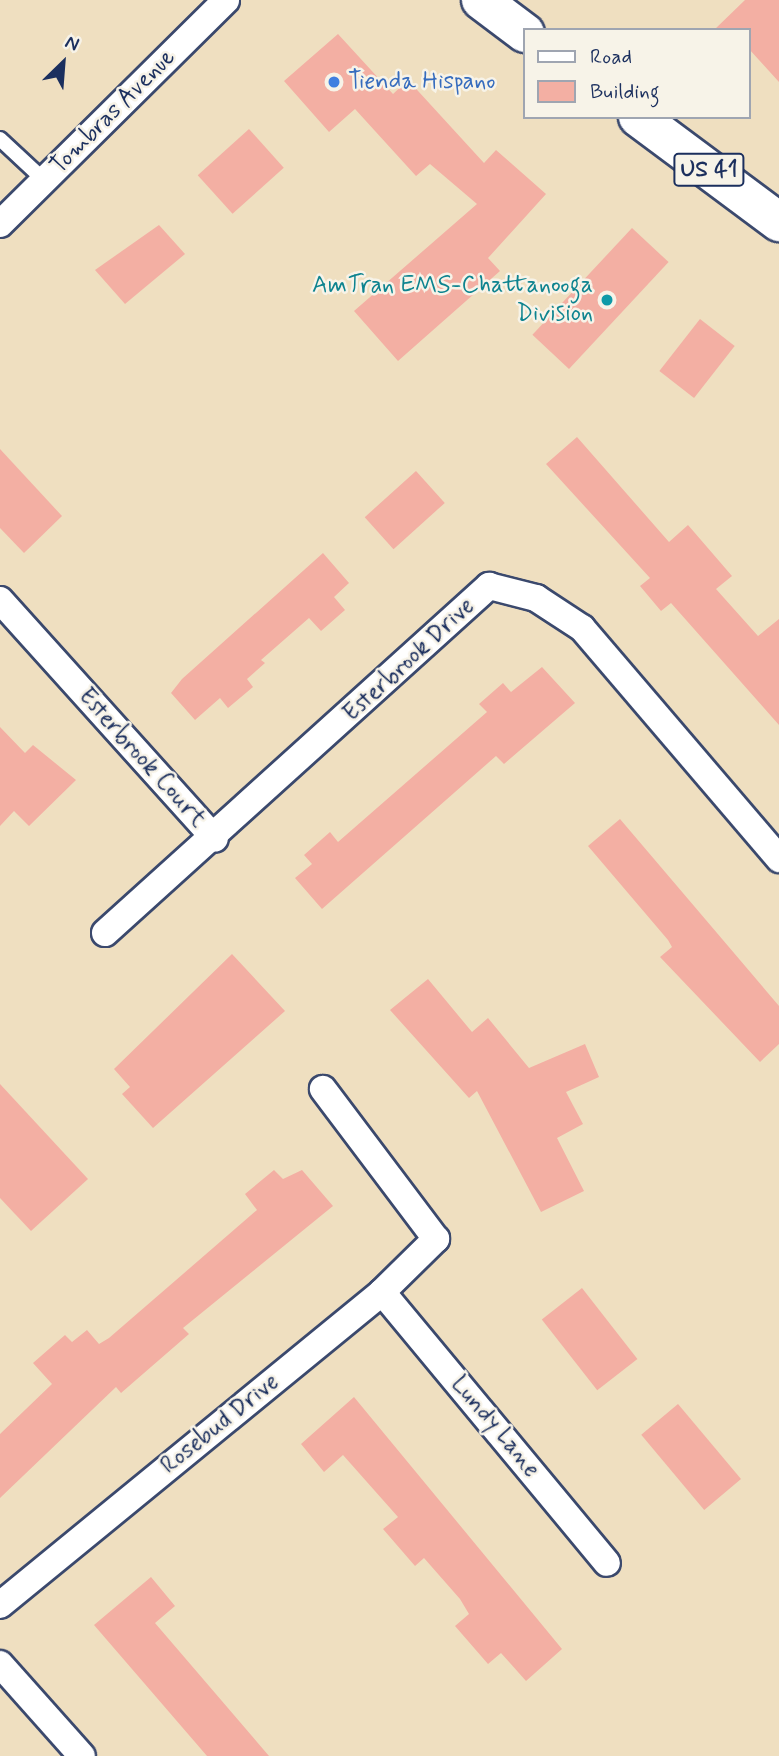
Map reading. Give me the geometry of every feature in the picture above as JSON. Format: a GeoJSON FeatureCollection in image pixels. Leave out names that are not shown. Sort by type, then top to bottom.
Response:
{"type":"FeatureCollection","features":[{"type":"Feature","properties":{"kind":"main road"},"geometry":{"type":"LineString","coordinates":[[481,0],[524,32]]}},
{"type":"Feature","properties":{"kind":"main road","name":"US 41"},"geometry":{"type":"LineString","coordinates":[[641,119],[779,222]]}},
{"type":"Feature","properties":{"kind":"street","name":"Tombras Avenue"},"geometry":{"type":"LineString","coordinates":[[0,224],[226,0]]}},
{"type":"Feature","properties":{"kind":"street","name":"Esterbrook Drive"},"geometry":{"type":"LineString","coordinates":[[215,839],[489,586],[536,598],[582,628],[779,859]]}},
{"type":"Feature","properties":{"kind":"street","name":"Esterbrook Court"},"geometry":{"type":"LineString","coordinates":[[0,600],[215,839],[105,933]]}},
{"type":"Feature","properties":{"kind":"street","name":"Rosebud Drive"},"geometry":{"type":"LineString","coordinates":[[0,1605],[382,1292],[436,1239],[323,1089]]}},
{"type":"Feature","properties":{"kind":"street","name":"Lundy Lane"},"geometry":{"type":"LineString","coordinates":[[382,1292],[607,1563]]}},
{"type":"Feature","properties":{"kind":"street"},"geometry":{"type":"LineString","coordinates":[[0,1664],[82,1756]]}},
{"type":"Feature","properties":{"kind":"lane"},"geometry":{"type":"LineString","coordinates":[[0,139],[44,180]]}},
{"type":"Feature","properties":{"kind":"building"},"geometry":{"type":"Polygon","coordinates":[[[745,0],[779,0],[779,82],[751,51],[751,28],[716,28],[745,0]]]}},
{"type":"Feature","properties":{"kind":"building"},"geometry":{"type":"Polygon","coordinates":[[[338,34],[393,94],[408,80],[484,163],[496,150],[546,194],[488,258],[500,271],[398,361],[354,311],[477,204],[430,164],[416,176],[355,109],[329,132],[284,81],[338,34]]]}},
{"type":"Feature","properties":{"kind":"building"},"geometry":{"type":"Polygon","coordinates":[[[249,129],[284,168],[233,214],[198,175],[249,129]]]}},
{"type":"Feature","properties":{"kind":"building"},"geometry":{"type":"Polygon","coordinates":[[[159,225],[185,254],[125,304],[95,270],[159,225]]]}},
{"type":"Feature","properties":{"kind":"building","name":"AmTran EMS-Chattanooga Division"},"geometry":{"type":"Polygon","coordinates":[[[632,228],[669,262],[569,369],[532,335],[632,228]]]}},
{"type":"Feature","properties":{"kind":"building"},"geometry":{"type":"Polygon","coordinates":[[[700,319],[735,346],[694,398],[659,371],[700,319]]]}},
{"type":"Feature","properties":{"kind":"building"},"geometry":{"type":"Polygon","coordinates":[[[577,437],[669,542],[688,525],[732,576],[716,589],[758,636],[779,619],[779,725],[671,603],[661,611],[640,586],[650,578],[546,464],[577,437]]]}},
{"type":"Feature","properties":{"kind":"building"},"geometry":{"type":"Polygon","coordinates":[[[0,449],[62,516],[24,553],[0,528],[0,449]]]}},
{"type":"Feature","properties":{"kind":"building"},"geometry":{"type":"Polygon","coordinates":[[[416,471],[445,503],[393,549],[365,517],[416,471]]]}},
{"type":"Feature","properties":{"kind":"building"},"geometry":{"type":"Polygon","coordinates":[[[323,553],[349,583],[334,597],[345,610],[321,631],[309,618],[261,660],[265,663],[247,679],[253,687],[228,708],[220,698],[195,720],[171,693],[182,679],[323,553]]]}},
{"type":"Feature","properties":{"kind":"building"},"geometry":{"type":"Polygon","coordinates":[[[542,667],[575,703],[504,764],[496,756],[322,909],[295,878],[312,864],[304,855],[330,832],[338,842],[487,712],[479,704],[503,683],[511,692],[542,667]]]}},
{"type":"Feature","properties":{"kind":"building"},"geometry":{"type":"Polygon","coordinates":[[[0,727],[25,753],[33,745],[76,780],[29,826],[14,811],[0,826],[0,727]]]}},
{"type":"Feature","properties":{"kind":"building"},"geometry":{"type":"Polygon","coordinates":[[[620,819],[779,1006],[779,1044],[760,1062],[660,957],[672,947],[668,940],[588,846],[620,819]]]}},
{"type":"Feature","properties":{"kind":"building"},"geometry":{"type":"Polygon","coordinates":[[[232,954],[285,1011],[153,1128],[122,1094],[130,1087],[114,1069],[232,954]]]}},
{"type":"Feature","properties":{"kind":"building"},"geometry":{"type":"Polygon","coordinates":[[[428,979],[472,1032],[488,1018],[529,1068],[585,1044],[599,1077],[566,1092],[583,1124],[557,1138],[584,1191],[541,1212],[477,1091],[469,1098],[390,1010],[428,979]]]}},
{"type":"Feature","properties":{"kind":"building"},"geometry":{"type":"Polygon","coordinates":[[[0,1084],[88,1179],[31,1231],[0,1198],[0,1084]]]}},
{"type":"Feature","properties":{"kind":"building"},"geometry":{"type":"Polygon","coordinates":[[[274,1170],[283,1179],[302,1170],[333,1206],[183,1328],[189,1334],[121,1393],[116,1387],[0,1498],[0,1434],[52,1384],[33,1363],[65,1335],[72,1342],[87,1330],[99,1344],[109,1338],[257,1210],[245,1194],[274,1170]]]}},
{"type":"Feature","properties":{"kind":"building"},"geometry":{"type":"Polygon","coordinates":[[[582,1288],[637,1359],[597,1390],[542,1319],[582,1288]]]}},
{"type":"Feature","properties":{"kind":"building"},"geometry":{"type":"Polygon","coordinates":[[[354,1397],[562,1649],[526,1681],[501,1653],[488,1664],[455,1626],[469,1614],[460,1599],[424,1558],[415,1566],[383,1529],[398,1517],[343,1455],[324,1472],[301,1444],[354,1397]]]}},
{"type":"Feature","properties":{"kind":"building"},"geometry":{"type":"Polygon","coordinates":[[[678,1404],[741,1479],[704,1510],[641,1435],[678,1404]]]}},
{"type":"Feature","properties":{"kind":"building"},"geometry":{"type":"Polygon","coordinates":[[[151,1577],[175,1606],[155,1623],[269,1756],[207,1756],[94,1625],[151,1577]]]}},
{"type":"Feature","properties":{"kind":"place","name":"Tienda Hispano"},"geometry":{"type":"Point","coordinates":[334,82]}},
{"type":"Feature","properties":{"kind":"place","name":"AmTran EMS-Chattanooga Division"},"geometry":{"type":"Point","coordinates":[607,300]}}]}
